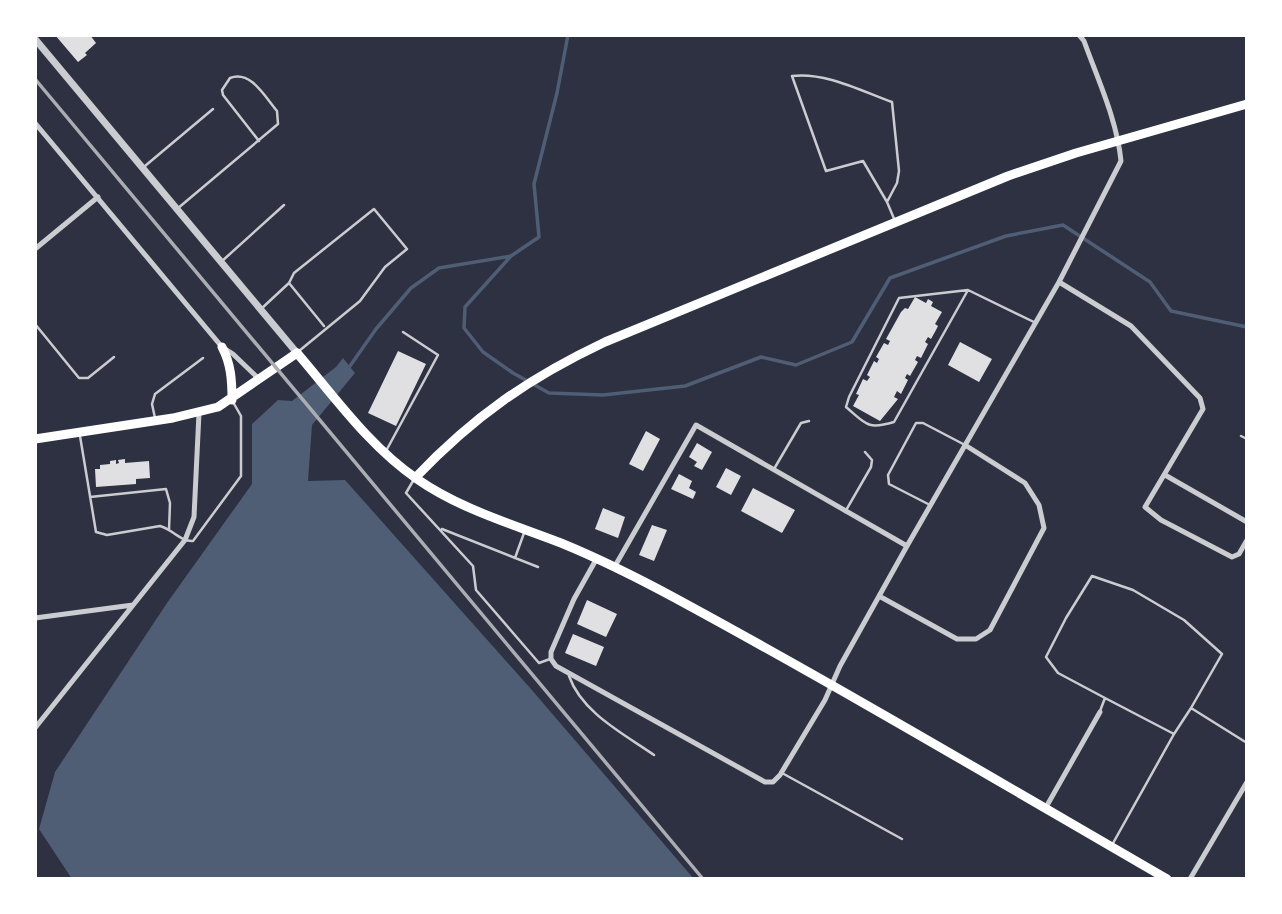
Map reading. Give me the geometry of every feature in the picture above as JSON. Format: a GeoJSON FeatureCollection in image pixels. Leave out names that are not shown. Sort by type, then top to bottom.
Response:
{"type":"FeatureCollection","features":[{"type":"Feature","properties":{"kind":"main road"},"geometry":{"type":"LineString","coordinates":[[415,478],[447,445],[509,395],[538,376],[605,342],[1009,176],[1119,140],[1247,104]]}},
{"type":"Feature","properties":{"kind":"main road"},"geometry":{"type":"LineString","coordinates":[[222,347],[231,371],[232,400]]}},
{"type":"Feature","properties":{"kind":"main road"},"geometry":{"type":"LineString","coordinates":[[35,439],[200,413],[232,400],[297,352],[385,453],[415,478],[444,496],[615,566],[832,686],[1167,879]]}},
{"type":"Feature","properties":{"kind":"street"},"geometry":{"type":"LineString","coordinates":[[597,558],[574,600],[551,652],[551,659],[556,666],[765,782],[773,782],[782,773],[832,686],[840,666],[930,505],[1059,282],[1121,161],[1119,140],[1084,41],[1079,35]]}},
{"type":"Feature","properties":{"kind":"street"},"geometry":{"type":"LineString","coordinates":[[35,39],[297,352]]}},
{"type":"Feature","properties":{"kind":"street"},"geometry":{"type":"LineString","coordinates":[[35,123],[222,347],[259,379]]}},
{"type":"Feature","properties":{"kind":"street"},"geometry":{"type":"LineString","coordinates":[[35,249],[98,197]]}},
{"type":"Feature","properties":{"kind":"street"},"geometry":{"type":"LineString","coordinates":[[1059,282],[1131,326],[1200,398],[1203,409],[1145,507],[1161,520],[1232,557],[1239,554],[1247,540]]}},
{"type":"Feature","properties":{"kind":"street"},"geometry":{"type":"LineString","coordinates":[[35,728],[185,540],[194,517],[200,413]]}},
{"type":"Feature","properties":{"kind":"street"},"geometry":{"type":"LineString","coordinates":[[615,566],[695,425],[907,546]]}},
{"type":"Feature","properties":{"kind":"street"},"geometry":{"type":"LineString","coordinates":[[879,596],[957,639],[976,639],[990,629],[1044,528],[1039,505],[1025,482],[965,445]]}},
{"type":"Feature","properties":{"kind":"street"},"geometry":{"type":"LineString","coordinates":[[1165,475],[1247,522]]}},
{"type":"Feature","properties":{"kind":"street"},"geometry":{"type":"LineString","coordinates":[[35,618],[134,604]]}},
{"type":"Feature","properties":{"kind":"street"},"geometry":{"type":"LineString","coordinates":[[1045,809],[1100,712]]}},
{"type":"Feature","properties":{"kind":"street"},"geometry":{"type":"LineString","coordinates":[[1190,879],[1247,782]]}},
{"type":"Feature","properties":{"kind":"lane"},"geometry":{"type":"LineString","coordinates":[[887,202],[897,183],[899,171],[892,102],[830,80],[805,75],[792,76],[826,171],[863,161],[895,221]]}},
{"type":"Feature","properties":{"kind":"lane"},"geometry":{"type":"LineString","coordinates":[[177,209],[259,141],[278,124],[277,111],[249,79],[242,76],[230,78],[222,90],[223,95],[259,141]]}},
{"type":"Feature","properties":{"kind":"lane"},"geometry":{"type":"LineString","coordinates":[[142,168],[213,109]]}},
{"type":"Feature","properties":{"kind":"lane"},"geometry":{"type":"LineString","coordinates":[[221,262],[284,205]]}},
{"type":"Feature","properties":{"kind":"lane"},"geometry":{"type":"LineString","coordinates":[[261,309],[289,283],[294,273],[374,209],[407,248],[385,267],[360,301],[297,352]]}},
{"type":"Feature","properties":{"kind":"lane"},"geometry":{"type":"LineString","coordinates":[[289,283],[325,328]]}},
{"type":"Feature","properties":{"kind":"lane"},"geometry":{"type":"LineString","coordinates":[[968,290],[894,422],[877,427],[866,424],[846,407],[899,298],[968,290],[1036,323]]}},
{"type":"Feature","properties":{"kind":"lane"},"geometry":{"type":"LineString","coordinates":[[35,324],[79,378],[89,377],[114,357]]}},
{"type":"Feature","properties":{"kind":"lane"},"geometry":{"type":"LineString","coordinates":[[385,453],[438,355],[403,332]]}},
{"type":"Feature","properties":{"kind":"lane"},"geometry":{"type":"LineString","coordinates":[[155,421],[152,404],[155,394],[203,358]]}},
{"type":"Feature","properties":{"kind":"lane"},"geometry":{"type":"LineString","coordinates":[[80,433],[98,533],[107,535],[160,526],[185,540],[193,541],[241,476],[241,416],[232,400]]}},
{"type":"Feature","properties":{"kind":"lane"},"geometry":{"type":"LineString","coordinates":[[774,470],[801,423],[809,421]]}},
{"type":"Feature","properties":{"kind":"lane"},"geometry":{"type":"LineString","coordinates":[[930,505],[889,484],[888,475],[916,424],[923,424],[965,445]]}},
{"type":"Feature","properties":{"kind":"lane"},"geometry":{"type":"LineString","coordinates":[[1241,436],[1247,439]]}},
{"type":"Feature","properties":{"kind":"lane"},"geometry":{"type":"LineString","coordinates":[[845,512],[871,467],[872,460],[865,452]]}},
{"type":"Feature","properties":{"kind":"lane"},"geometry":{"type":"LineString","coordinates":[[415,478],[407,492],[473,566],[476,590],[539,663],[551,659]]}},
{"type":"Feature","properties":{"kind":"lane"},"geometry":{"type":"LineString","coordinates":[[90,497],[166,489],[170,503],[169,530]]}},
{"type":"Feature","properties":{"kind":"lane"},"geometry":{"type":"LineString","coordinates":[[439,528],[538,567]]}},
{"type":"Feature","properties":{"kind":"lane"},"geometry":{"type":"LineString","coordinates":[[515,558],[525,529]]}},
{"type":"Feature","properties":{"kind":"lane"},"geometry":{"type":"LineString","coordinates":[[1111,847],[1222,654],[1184,620],[1133,590],[1091,576],[1046,657],[1058,673],[1174,734]]}},
{"type":"Feature","properties":{"kind":"lane"},"geometry":{"type":"LineString","coordinates":[[568,673],[573,688],[586,704],[654,755]]}},
{"type":"Feature","properties":{"kind":"lane"},"geometry":{"type":"LineString","coordinates":[[1100,712],[1105,698]]}},
{"type":"Feature","properties":{"kind":"lane"},"geometry":{"type":"LineString","coordinates":[[1191,708],[1247,743]]}},
{"type":"Feature","properties":{"kind":"lane"},"geometry":{"type":"LineString","coordinates":[[782,773],[901,839]]}},
{"type":"Feature","properties":{"kind":"water"},"geometry":{"type":"Polygon","coordinates":[[[343,358],[355,373],[312,425],[308,481],[345,480],[531,689],[694,879],[72,879],[39,829],[55,772],[167,603],[252,484],[252,424],[278,400],[292,401],[336,367],[343,358]]]}},
{"type":"Feature","properties":{"kind":"building"},"geometry":{"type":"Polygon","coordinates":[[[55,35],[90,35],[96,43],[78,62],[55,35]]]}},
{"type":"Feature","properties":{"kind":"building"},"geometry":{"type":"Polygon","coordinates":[[[915,297],[926,303],[928,299],[933,302],[931,306],[942,312],[931,339],[928,337],[925,342],[928,344],[921,358],[917,356],[915,360],[918,362],[910,376],[907,374],[905,378],[908,380],[901,394],[897,391],[894,397],[898,399],[880,421],[853,406],[859,395],[856,394],[863,379],[867,381],[870,377],[867,375],[874,361],[877,363],[879,359],[876,357],[884,343],[888,345],[890,341],[886,339],[901,312],[905,308],[908,309],[915,297]]]}},
{"type":"Feature","properties":{"kind":"building"},"geometry":{"type":"Polygon","coordinates":[[[960,342],[992,359],[979,382],[948,365],[960,342]]]}},
{"type":"Feature","properties":{"kind":"building"},"geometry":{"type":"Polygon","coordinates":[[[398,351],[426,364],[396,426],[368,413],[398,351]]]}},
{"type":"Feature","properties":{"kind":"building"},"geometry":{"type":"Polygon","coordinates":[[[646,431],[660,439],[643,471],[629,464],[646,431]]]}},
{"type":"Feature","properties":{"kind":"building"},"geometry":{"type":"Polygon","coordinates":[[[697,443],[712,452],[702,470],[694,466],[697,462],[689,457],[697,443]]]}},
{"type":"Feature","properties":{"kind":"building"},"geometry":{"type":"Polygon","coordinates":[[[125,459],[125,463],[149,461],[150,478],[136,479],[136,484],[96,487],[95,469],[100,469],[100,465],[110,464],[110,461],[116,460],[116,464],[119,463],[118,460],[125,459]]]}},
{"type":"Feature","properties":{"kind":"building"},"geometry":{"type":"Polygon","coordinates":[[[726,468],[741,476],[731,495],[716,487],[726,468]]]}},
{"type":"Feature","properties":{"kind":"building"},"geometry":{"type":"Polygon","coordinates":[[[679,474],[692,481],[689,488],[696,492],[693,499],[671,489],[679,474]]]}},
{"type":"Feature","properties":{"kind":"building"},"geometry":{"type":"Polygon","coordinates":[[[753,488],[795,510],[782,533],[741,511],[753,488]]]}},
{"type":"Feature","properties":{"kind":"building"},"geometry":{"type":"Polygon","coordinates":[[[603,508],[625,517],[618,538],[595,529],[603,508]]]}},
{"type":"Feature","properties":{"kind":"building"},"geometry":{"type":"Polygon","coordinates":[[[652,525],[667,530],[654,561],[639,555],[652,525]]]}},
{"type":"Feature","properties":{"kind":"building"},"geometry":{"type":"Polygon","coordinates":[[[587,600],[617,614],[606,637],[577,624],[587,600]]]}},
{"type":"Feature","properties":{"kind":"building"},"geometry":{"type":"Polygon","coordinates":[[[573,634],[604,647],[596,666],[565,653],[573,634]]]}},
{"type":"Feature","properties":{"kind":"waterway"},"geometry":{"type":"LineString","coordinates":[[350,366],[376,329],[411,288],[439,268],[511,256],[539,237],[534,184],[557,93],[568,35]]}},
{"type":"Feature","properties":{"kind":"waterway"},"geometry":{"type":"LineString","coordinates":[[511,256],[465,307],[464,328],[483,352],[549,393],[603,395],[685,386],[761,357],[796,365],[852,342],[890,278],[1006,236],[1063,225],[1150,282],[1171,311],[1247,327]]}},
{"type":"Feature","properties":{"kind":"railway"},"geometry":{"type":"LineString","coordinates":[[35,79],[703,879]]}}]}
